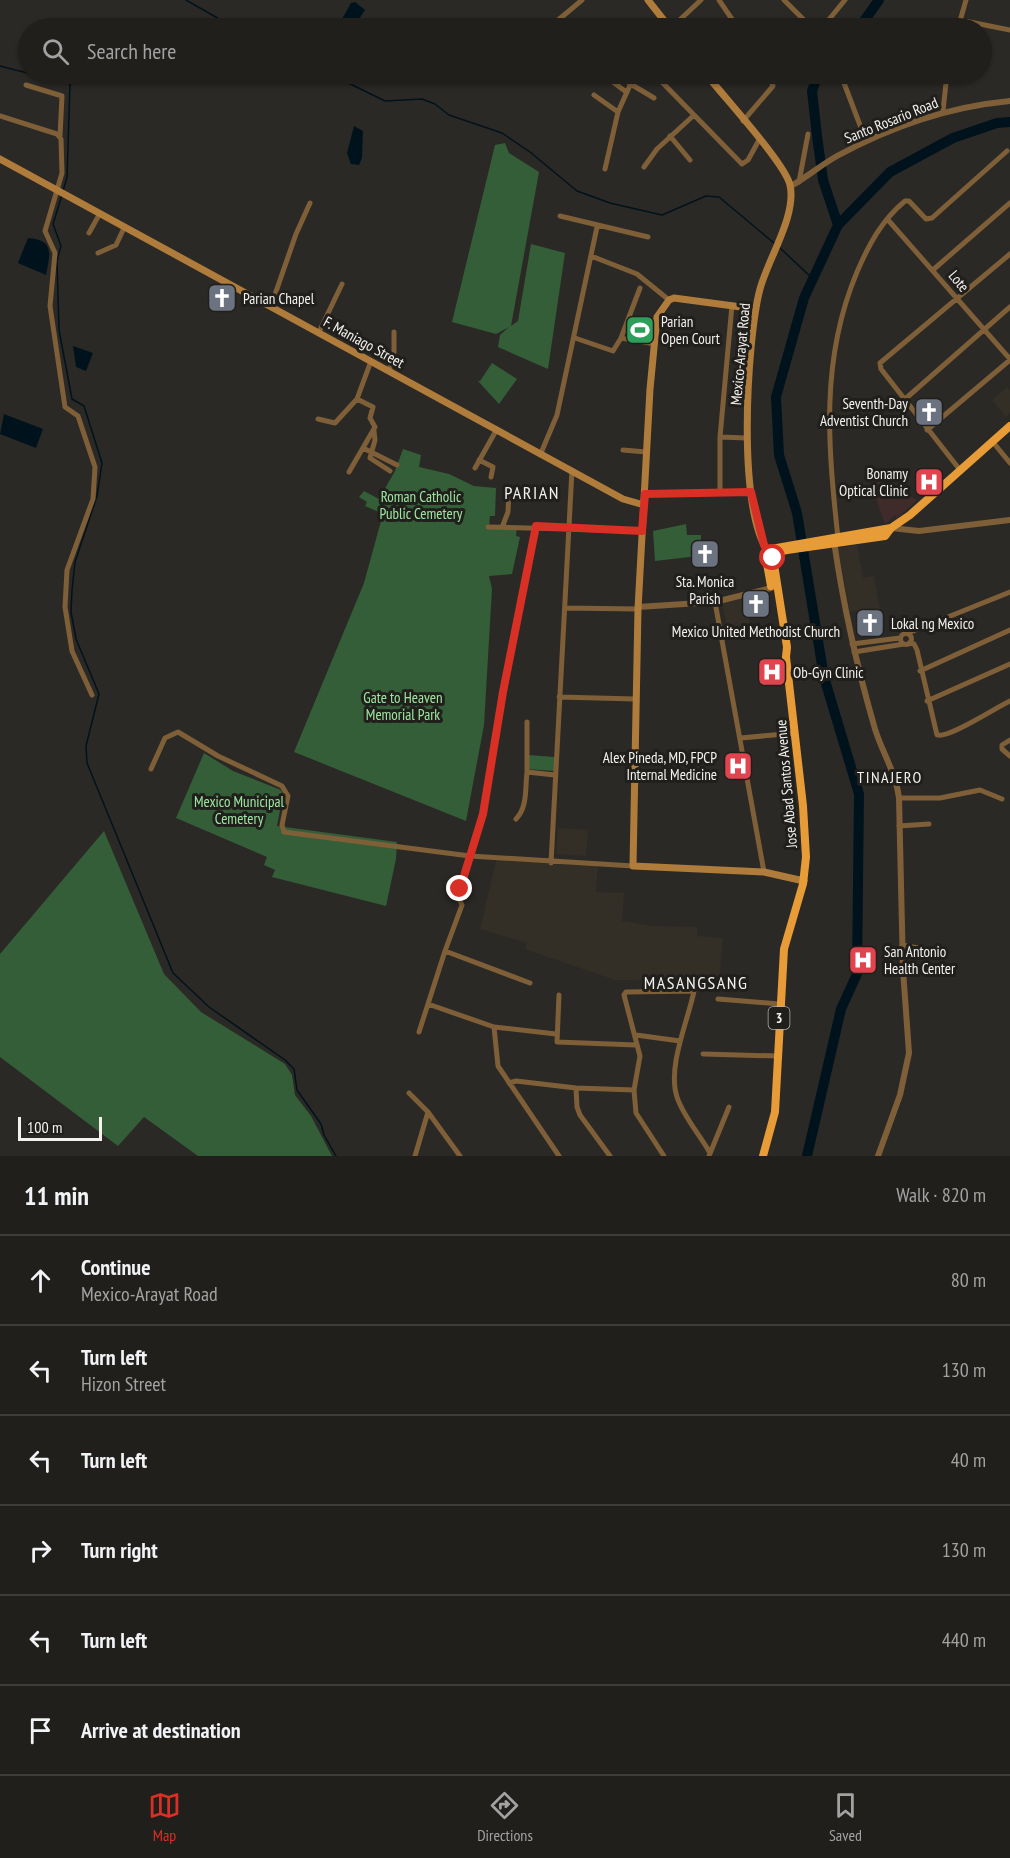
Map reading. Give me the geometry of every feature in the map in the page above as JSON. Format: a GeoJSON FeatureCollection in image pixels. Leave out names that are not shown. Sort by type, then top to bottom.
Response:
{"type":"FeatureCollection","features":[{"type":"Feature","properties":{"kind":"highway"},"geometry":{"type":"LineString","coordinates":[[771,555],[776,547],[813,544],[891,528],[910,515],[1010,426]]}},
{"type":"Feature","properties":{"kind":"highway","name":"Jose Abad Santos Avenue"},"geometry":{"type":"LineString","coordinates":[[763,1156],[775,1112],[779,1004],[784,950],[804,881],[805,834],[786,657],[767,563],[771,555]]}},
{"type":"Feature","properties":{"kind":"highway","name":"Jose Abad Santos Avenue"},"geometry":{"type":"LineString","coordinates":[[771,555],[787,647],[786,657]]}},
{"type":"Feature","properties":{"kind":"main road"},"geometry":{"type":"LineString","coordinates":[[648,0],[662,18]]}},
{"type":"Feature","properties":{"kind":"main road"},"geometry":{"type":"LineString","coordinates":[[714,84],[781,166],[790,186]]}},
{"type":"Feature","properties":{"kind":"main road","name":"F. Maniago Street"},"geometry":{"type":"LineString","coordinates":[[0,159],[623,499],[644,505]]}},
{"type":"Feature","properties":{"kind":"main road","name":"Mexico-Arayat Road"},"geometry":{"type":"LineString","coordinates":[[771,555],[759,531],[751,492],[746,438],[756,309],[790,204],[790,186]]}},
{"type":"Feature","properties":{"kind":"main road"},"geometry":{"type":"LineString","coordinates":[[756,309],[681,298],[669,300],[657,317],[646,452],[638,608],[633,866],[764,872],[804,881]]}},
{"type":"Feature","properties":{"kind":"street"},"geometry":{"type":"LineString","coordinates":[[561,18],[582,0]]}},
{"type":"Feature","properties":{"kind":"street"},"geometry":{"type":"LineString","coordinates":[[681,18],[701,0]]}},
{"type":"Feature","properties":{"kind":"street"},"geometry":{"type":"LineString","coordinates":[[719,0],[731,18]]}},
{"type":"Feature","properties":{"kind":"street"},"geometry":{"type":"LineString","coordinates":[[784,0],[802,18]]}},
{"type":"Feature","properties":{"kind":"street"},"geometry":{"type":"LineString","coordinates":[[789,6],[794,0]]}},
{"type":"Feature","properties":{"kind":"street"},"geometry":{"type":"LineString","coordinates":[[830,18],[845,0]]}},
{"type":"Feature","properties":{"kind":"street"},"geometry":{"type":"LineString","coordinates":[[961,18],[966,0]]}},
{"type":"Feature","properties":{"kind":"street"},"geometry":{"type":"LineString","coordinates":[[992,26],[1010,30]]}},
{"type":"Feature","properties":{"kind":"street"},"geometry":{"type":"LineString","coordinates":[[616,84],[625,91]]}},
{"type":"Feature","properties":{"kind":"street"},"geometry":{"type":"LineString","coordinates":[[605,169],[618,112],[628,84]]}},
{"type":"Feature","properties":{"kind":"street"},"geometry":{"type":"LineString","coordinates":[[631,84],[654,98]]}},
{"type":"Feature","properties":{"kind":"street"},"geometry":{"type":"LineString","coordinates":[[663,84],[741,164],[748,160],[759,140]]}},
{"type":"Feature","properties":{"kind":"street"},"geometry":{"type":"LineString","coordinates":[[743,121],[773,86],[772,84]]}},
{"type":"Feature","properties":{"kind":"street"},"geometry":{"type":"LineString","coordinates":[[844,84],[866,141]]}},
{"type":"Feature","properties":{"kind":"street"},"geometry":{"type":"LineString","coordinates":[[943,111],[946,84]]}},
{"type":"Feature","properties":{"kind":"street"},"geometry":{"type":"LineString","coordinates":[[26,86],[62,96],[60,136],[62,173],[45,231],[55,253],[50,291],[52,324],[65,407],[78,416],[95,466],[93,499],[67,570],[64,607],[72,651],[92,695]]}},
{"type":"Feature","properties":{"kind":"street"},"geometry":{"type":"LineString","coordinates":[[594,95],[618,112]]}},
{"type":"Feature","properties":{"kind":"street","name":"Santo Rosario Road"},"geometry":{"type":"LineString","coordinates":[[790,186],[866,141],[943,111],[1010,101]]}},
{"type":"Feature","properties":{"kind":"street"},"geometry":{"type":"LineString","coordinates":[[0,116],[60,136]]}},
{"type":"Feature","properties":{"kind":"street"},"geometry":{"type":"LineString","coordinates":[[644,166],[670,136],[693,116]]}},
{"type":"Feature","properties":{"kind":"street"},"geometry":{"type":"LineString","coordinates":[[799,182],[808,134]]}},
{"type":"Feature","properties":{"kind":"street"},"geometry":{"type":"LineString","coordinates":[[670,136],[690,159]]}},
{"type":"Feature","properties":{"kind":"street"},"geometry":{"type":"LineString","coordinates":[[878,1156],[906,1075],[909,1053],[902,945],[898,798],[894,777],[876,731],[852,644],[836,540],[830,392],[834,345],[851,287],[870,242],[874,234],[889,220],[892,212],[907,201],[926,219],[932,218],[1007,151]]}},
{"type":"Feature","properties":{"kind":"street"},"geometry":{"type":"LineString","coordinates":[[271,306],[296,234],[310,203]]}},
{"type":"Feature","properties":{"kind":"street"},"geometry":{"type":"LineString","coordinates":[[934,269],[1010,203]]}},
{"type":"Feature","properties":{"kind":"street"},"geometry":{"type":"LineString","coordinates":[[89,232],[99,215]]}},
{"type":"Feature","properties":{"kind":"street"},"geometry":{"type":"LineString","coordinates":[[560,216],[648,237]]}},
{"type":"Feature","properties":{"kind":"street","name":"Lote"},"geometry":{"type":"LineString","coordinates":[[889,220],[1010,359]]}},
{"type":"Feature","properties":{"kind":"street"},"geometry":{"type":"LineString","coordinates":[[542,453],[557,415],[597,226]]}},
{"type":"Feature","properties":{"kind":"street"},"geometry":{"type":"LineString","coordinates":[[98,253],[116,244],[124,228]]}},
{"type":"Feature","properties":{"kind":"street"},"geometry":{"type":"LineString","coordinates":[[960,470],[880,369],[880,363],[1010,254]]}},
{"type":"Feature","properties":{"kind":"street"},"geometry":{"type":"LineString","coordinates":[[591,256],[637,274],[669,300]]}},
{"type":"Feature","properties":{"kind":"street"},"geometry":{"type":"LineString","coordinates":[[320,332],[342,284]]}},
{"type":"Feature","properties":{"kind":"street"},"geometry":{"type":"LineString","coordinates":[[575,338],[612,351],[621,338],[640,288]]}},
{"type":"Feature","properties":{"kind":"street"},"geometry":{"type":"LineString","coordinates":[[720,492],[720,437],[732,305]]}},
{"type":"Feature","properties":{"kind":"street"},"geometry":{"type":"LineString","coordinates":[[904,400],[1010,307]]}},
{"type":"Feature","properties":{"kind":"street"},"geometry":{"type":"LineString","coordinates":[[389,371],[394,352],[394,332]]}},
{"type":"Feature","properties":{"kind":"street"},"geometry":{"type":"LineString","coordinates":[[621,338],[655,344]]}},
{"type":"Feature","properties":{"kind":"street"},"geometry":{"type":"LineString","coordinates":[[927,430],[1010,359]]}},
{"type":"Feature","properties":{"kind":"street"},"geometry":{"type":"LineString","coordinates":[[318,419],[335,423],[357,399],[371,361]]}},
{"type":"Feature","properties":{"kind":"street"},"geometry":{"type":"LineString","coordinates":[[357,399],[373,408],[370,418],[375,440],[370,458],[390,471]]}},
{"type":"Feature","properties":{"kind":"street"},"geometry":{"type":"LineString","coordinates":[[475,468],[496,429]]}},
{"type":"Feature","properties":{"kind":"street"},"geometry":{"type":"LineString","coordinates":[[349,472],[368,435],[374,431]]}},
{"type":"Feature","properties":{"kind":"street"},"geometry":{"type":"LineString","coordinates":[[720,437],[746,438]]}},
{"type":"Feature","properties":{"kind":"street"},"geometry":{"type":"LineString","coordinates":[[992,441],[1010,463]]}},
{"type":"Feature","properties":{"kind":"street"},"geometry":{"type":"LineString","coordinates":[[363,448],[397,465]]}},
{"type":"Feature","properties":{"kind":"street"},"geometry":{"type":"LineString","coordinates":[[623,450],[646,452]]}},
{"type":"Feature","properties":{"kind":"street"},"geometry":{"type":"LineString","coordinates":[[479,460],[493,467],[491,477]]}},
{"type":"Feature","properties":{"kind":"street"},"geometry":{"type":"LineString","coordinates":[[551,863],[572,470]]}},
{"type":"Feature","properties":{"kind":"street"},"geometry":{"type":"LineString","coordinates":[[503,525],[508,512],[509,490]]}},
{"type":"Feature","properties":{"kind":"street"},"geometry":{"type":"LineString","coordinates":[[645,494],[751,492]]}},
{"type":"Feature","properties":{"kind":"street"},"geometry":{"type":"LineString","coordinates":[[891,528],[919,531],[1010,520]]}},
{"type":"Feature","properties":{"kind":"street"},"geometry":{"type":"LineString","coordinates":[[488,526],[642,531]]}},
{"type":"Feature","properties":{"kind":"street"},"geometry":{"type":"LineString","coordinates":[[419,1032],[462,905],[458,897],[483,814],[503,692],[536,526]]}},
{"type":"Feature","properties":{"kind":"street"},"geometry":{"type":"LineString","coordinates":[[565,608],[638,608],[715,602],[771,588]]}},
{"type":"Feature","properties":{"kind":"street"},"geometry":{"type":"LineString","coordinates":[[904,642],[908,633],[1010,592]]}},
{"type":"Feature","properties":{"kind":"street"},"geometry":{"type":"LineString","coordinates":[[715,602],[764,872]]}},
{"type":"Feature","properties":{"kind":"street"},"geometry":{"type":"LineString","coordinates":[[920,671],[1010,630]]}},
{"type":"Feature","properties":{"kind":"street"},"geometry":{"type":"LineString","coordinates":[[854,652],[904,642],[911,638],[908,633]]}},
{"type":"Feature","properties":{"kind":"street"},"geometry":{"type":"LineString","coordinates":[[852,644],[904,642],[916,647],[927,701],[937,735],[945,736],[1010,701]]}},
{"type":"Feature","properties":{"kind":"street"},"geometry":{"type":"LineString","coordinates":[[927,701],[1010,664]]}},
{"type":"Feature","properties":{"kind":"street"},"geometry":{"type":"LineString","coordinates":[[559,697],[635,699]]}},
{"type":"Feature","properties":{"kind":"street"},"geometry":{"type":"LineString","coordinates":[[516,819],[520,814],[525,797],[527,722]]}},
{"type":"Feature","properties":{"kind":"street"},"geometry":{"type":"LineString","coordinates":[[151,769],[165,738],[178,732],[218,756],[282,786],[288,796],[282,825],[284,832],[470,856],[551,863],[633,866]]}},
{"type":"Feature","properties":{"kind":"street"},"geometry":{"type":"LineString","coordinates":[[741,738],[795,733]]}},
{"type":"Feature","properties":{"kind":"street"},"geometry":{"type":"LineString","coordinates":[[1010,740],[1002,745],[1002,749],[1010,756]]}},
{"type":"Feature","properties":{"kind":"street"},"geometry":{"type":"LineString","coordinates":[[527,772],[555,775]]}},
{"type":"Feature","properties":{"kind":"street"},"geometry":{"type":"LineString","coordinates":[[898,798],[940,798],[980,790],[1002,799]]}},
{"type":"Feature","properties":{"kind":"street"},"geometry":{"type":"LineString","coordinates":[[899,826],[929,824]]}},
{"type":"Feature","properties":{"kind":"street"},"geometry":{"type":"LineString","coordinates":[[902,945],[940,952]]}},
{"type":"Feature","properties":{"kind":"street"},"geometry":{"type":"LineString","coordinates":[[445,951],[530,983]]}},
{"type":"Feature","properties":{"kind":"street"},"geometry":{"type":"LineString","coordinates":[[664,1156],[636,1113],[634,1090],[640,1066],[636,1035],[624,996],[626,992],[693,991],[680,1041],[675,1075],[677,1099],[710,1154]]}},
{"type":"Feature","properties":{"kind":"street"},"geometry":{"type":"LineString","coordinates":[[559,995],[557,1042],[636,1045]]}},
{"type":"Feature","properties":{"kind":"street"},"geometry":{"type":"LineString","coordinates":[[718,999],[779,1004]]}},
{"type":"Feature","properties":{"kind":"street"},"geometry":{"type":"LineString","coordinates":[[429,1004],[495,1027],[556,1034]]}},
{"type":"Feature","properties":{"kind":"street"},"geometry":{"type":"LineString","coordinates":[[495,1027],[496,1061],[559,1156]]}},
{"type":"Feature","properties":{"kind":"street"},"geometry":{"type":"LineString","coordinates":[[636,1035],[680,1041]]}},
{"type":"Feature","properties":{"kind":"street"},"geometry":{"type":"LineString","coordinates":[[703,1054],[778,1056]]}},
{"type":"Feature","properties":{"kind":"street"},"geometry":{"type":"LineString","coordinates":[[509,1083],[516,1081],[576,1088],[634,1090]]}},
{"type":"Feature","properties":{"kind":"street"},"geometry":{"type":"LineString","coordinates":[[576,1088],[580,1115],[610,1156]]}},
{"type":"Feature","properties":{"kind":"street"},"geometry":{"type":"LineString","coordinates":[[409,1093],[428,1112],[460,1156]]}},
{"type":"Feature","properties":{"kind":"street"},"geometry":{"type":"LineString","coordinates":[[710,1154],[729,1107]]}},
{"type":"Feature","properties":{"kind":"street"},"geometry":{"type":"LineString","coordinates":[[415,1156],[428,1112]]}},
{"type":"Feature","properties":{"kind":"shaded area"},"geometry":{"type":"Polygon","coordinates":[[[1007,387],[1010,390],[1010,413],[1006,417],[992,400],[1007,387]]]}},
{"type":"Feature","properties":{"kind":"shaded area"},"geometry":{"type":"Polygon","coordinates":[[[880,478],[917,500],[897,518],[895,515],[885,524],[874,493],[875,485],[880,478]]]}},
{"type":"Feature","properties":{"kind":"shaded area"},"geometry":{"type":"Polygon","coordinates":[[[857,545],[863,578],[874,576],[880,610],[868,612],[867,609],[850,612],[838,548],[857,545]]]}},
{"type":"Feature","properties":{"kind":"shaded area"},"geometry":{"type":"Polygon","coordinates":[[[746,595],[751,629],[728,634],[722,601],[746,595]]]}},
{"type":"Feature","properties":{"kind":"shaded area"},"geometry":{"type":"Polygon","coordinates":[[[558,828],[588,830],[586,856],[556,854],[558,828]]]}},
{"type":"Feature","properties":{"kind":"shaded area"},"geometry":{"type":"Polygon","coordinates":[[[497,857],[598,862],[596,892],[624,893],[622,921],[653,926],[697,927],[697,936],[723,938],[719,981],[615,980],[525,949],[527,943],[480,929],[497,857]]]}},
{"type":"Feature","properties":{"kind":"green space"},"geometry":{"type":"Polygon","coordinates":[[[505,143],[509,153],[539,172],[511,326],[518,321],[531,244],[565,253],[548,369],[498,347],[500,335],[509,327],[496,334],[452,322],[495,145],[505,143]]]}},
{"type":"Feature","properties":{"kind":"green space","name":"Parian Open Court"},"geometry":{"type":"Polygon","coordinates":[[[630,323],[652,326],[650,338],[628,334],[630,323]]]}},
{"type":"Feature","properties":{"kind":"green space"},"geometry":{"type":"Polygon","coordinates":[[[492,363],[517,379],[499,404],[478,381],[492,363]]]}},
{"type":"Feature","properties":{"kind":"green space","name":"Gate to Heaven Memorial Park"},"geometry":{"type":"Polygon","coordinates":[[[403,449],[421,455],[419,467],[449,474],[474,486],[496,488],[495,516],[490,516],[489,526],[517,527],[516,536],[520,537],[512,574],[489,576],[492,589],[484,725],[466,821],[294,752],[364,583],[381,521],[378,520],[381,513],[365,506],[367,502],[359,497],[364,491],[379,499],[395,471],[403,449]]]}},
{"type":"Feature","properties":{"kind":"green space"},"geometry":{"type":"Polygon","coordinates":[[[686,524],[687,535],[701,535],[701,551],[698,556],[655,561],[653,531],[686,524]]]}},
{"type":"Feature","properties":{"kind":"green space","name":"Mexico Municipal Cemetery"},"geometry":{"type":"Polygon","coordinates":[[[204,753],[233,771],[281,790],[283,794],[277,826],[397,842],[396,859],[386,906],[272,877],[275,870],[264,865],[267,857],[176,818],[204,753]]]}},
{"type":"Feature","properties":{"kind":"green space"},"geometry":{"type":"Polygon","coordinates":[[[528,755],[555,757],[554,771],[527,769],[528,755]]]}},
{"type":"Feature","properties":{"kind":"green space"},"geometry":{"type":"Polygon","coordinates":[[[104,831],[164,974],[201,1012],[285,1064],[292,1075],[295,1095],[311,1116],[332,1156],[198,1156],[144,1117],[118,1146],[0,1057],[0,954],[104,831]]]}},
{"type":"Feature","properties":{"kind":"water"},"geometry":{"type":"Polygon","coordinates":[[[355,2],[365,10],[360,18],[343,18],[351,3],[355,2]]]}},
{"type":"Feature","properties":{"kind":"water"},"geometry":{"type":"Polygon","coordinates":[[[354,126],[363,131],[362,158],[359,165],[351,164],[347,153],[354,126]]]}},
{"type":"Feature","properties":{"kind":"water"},"geometry":{"type":"Polygon","coordinates":[[[28,238],[43,242],[49,249],[46,275],[18,263],[28,238]]]}},
{"type":"Feature","properties":{"kind":"water"},"geometry":{"type":"Polygon","coordinates":[[[73,346],[93,353],[86,371],[76,367],[73,346]]]}},
{"type":"Feature","properties":{"kind":"water"},"geometry":{"type":"Polygon","coordinates":[[[4,414],[43,429],[36,448],[0,434],[4,414]]]}},
{"type":"Feature","properties":{"kind":"waterway"},"geometry":{"type":"LineString","coordinates":[[186,0],[218,18]]}},
{"type":"Feature","properties":{"kind":"waterway"},"geometry":{"type":"LineString","coordinates":[[866,18],[879,0]]}},
{"type":"Feature","properties":{"kind":"waterway"},"geometry":{"type":"LineString","coordinates":[[0,66],[18,71]]}},
{"type":"Feature","properties":{"kind":"waterway"},"geometry":{"type":"LineString","coordinates":[[63,191],[67,177],[70,84]]}},
{"type":"Feature","properties":{"kind":"waterway"},"geometry":{"type":"LineString","coordinates":[[350,84],[385,101],[422,99],[435,104],[449,115],[502,133],[530,152],[577,191],[610,203],[662,215],[706,196],[719,197],[774,243]]}},
{"type":"Feature","properties":{"kind":"waterway"},"geometry":{"type":"LineString","coordinates":[[814,84],[812,91],[823,180],[838,225]]}},
{"type":"Feature","properties":{"kind":"waterway"},"geometry":{"type":"LineString","coordinates":[[807,1156],[841,1009],[857,974],[859,794],[824,677],[797,513],[779,455],[776,397],[804,298],[838,225],[890,172],[953,138],[997,123],[1010,122]]}},
{"type":"Feature","properties":{"kind":"waterway"},"geometry":{"type":"LineString","coordinates":[[62,195],[53,224],[61,246],[57,261],[59,330],[72,399],[84,406],[102,463],[97,496],[75,562],[72,590],[71,612],[76,639],[99,694],[86,746],[87,763],[173,973],[209,1007],[285,1060],[294,1069],[297,1090],[321,1124],[324,1135],[336,1156]]}},
{"type":"Feature","properties":{"kind":"waterway"},"geometry":{"type":"LineString","coordinates":[[780,248],[812,278]]}},
{"type":"Feature","properties":{"kind":"place","name":"Parian Chapel"},"geometry":{"type":"Point","coordinates":[222,298]}},
{"type":"Feature","properties":{"kind":"place","name":"Parian Open Court"},"geometry":{"type":"Point","coordinates":[640,330]}},
{"type":"Feature","properties":{"kind":"place","name":"Seventh-Day Adventist Church"},"geometry":{"type":"Point","coordinates":[929,412]}},
{"type":"Feature","properties":{"kind":"place","name":"Bonamy Optical Clinic"},"geometry":{"type":"Point","coordinates":[929,482]}},
{"type":"Feature","properties":{"kind":"place","name":"Sta. Monica Parish"},"geometry":{"type":"Point","coordinates":[705,554]}},
{"type":"Feature","properties":{"kind":"place","name":"Mexico United Methodist Church"},"geometry":{"type":"Point","coordinates":[756,604]}},
{"type":"Feature","properties":{"kind":"place","name":"Lokal ng Mexico"},"geometry":{"type":"Point","coordinates":[870,623]}},
{"type":"Feature","properties":{"kind":"place","name":"Ob-Gyn Clinic"},"geometry":{"type":"Point","coordinates":[772,672]}},
{"type":"Feature","properties":{"kind":"place","name":"Alex Pineda, MD, FPCP Internal Medicine"},"geometry":{"type":"Point","coordinates":[738,766]}},
{"type":"Feature","properties":{"kind":"place","name":"San Antonio Health Center"},"geometry":{"type":"Point","coordinates":[863,960]}},
{"type":"Feature","properties":{"kind":"district","name":"PARIAN"},"geometry":{"type":"Point","coordinates":[532,492]}},
{"type":"Feature","properties":{"kind":"district","name":"TINAJERO"},"geometry":{"type":"Point","coordinates":[890,777]}},
{"type":"Feature","properties":{"kind":"district","name":"MASANGSANG"},"geometry":{"type":"Point","coordinates":[696,982]}},
{"type":"Feature","properties":{"kind":"route"},"geometry":{"type":"LineString","coordinates":[[460,889],[475,833],[483,814],[503,692],[536,526],[568,530],[642,531],[645,494],[751,492],[757,525],[764,545],[773,558]]}},
{"type":"Feature","properties":{"kind":"park label","name":"Roman Catholic Public Cemetery"},"geometry":{"type":"Point","coordinates":[421,504]}}]}
